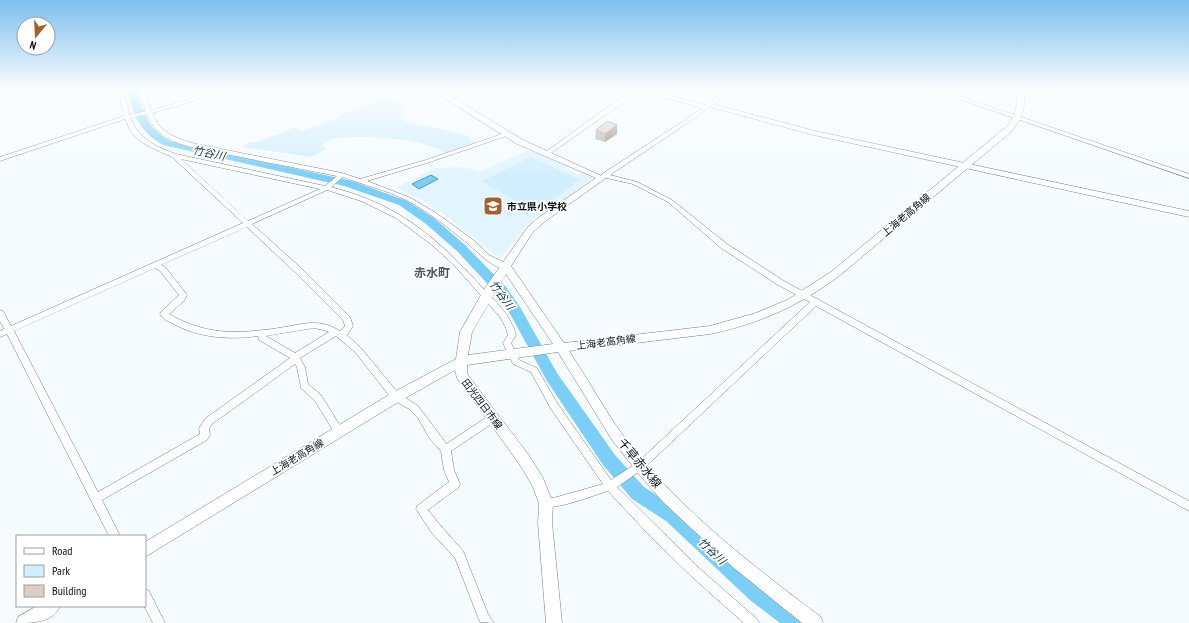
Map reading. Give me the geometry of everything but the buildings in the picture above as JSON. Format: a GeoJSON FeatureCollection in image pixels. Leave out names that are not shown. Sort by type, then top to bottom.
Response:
{"type":"FeatureCollection","features":[{"type":"Feature","properties":{"kind":"main road"},"geometry":{"type":"LineString","coordinates":[[482,118],[507,134],[546,154],[603,176]]}},
{"type":"Feature","properties":{"kind":"main road","name":"上海老高角線"},"geometry":{"type":"LineString","coordinates":[[146,549],[396,397],[461,362],[513,352],[685,334],[726,327],[778,310],[805,295],[835,274],[1009,129],[1017,118]]}},
{"type":"Feature","properties":{"kind":"main road","name":"田光四日市線"},"geometry":{"type":"LineString","coordinates":[[554,623],[545,523],[546,503],[538,482],[523,458],[461,375],[461,362],[466,332],[504,269],[535,225],[603,176]]}},
{"type":"Feature","properties":{"kind":"main road","name":"千草赤水線"},"geometry":{"type":"LineString","coordinates":[[504,269],[638,468],[735,559],[815,623]]}},
{"type":"Feature","properties":{"kind":"main road"},"geometry":{"type":"LineString","coordinates":[[24,623],[50,607]]}},
{"type":"Feature","properties":{"kind":"street"},"geometry":{"type":"LineString","coordinates":[[0,159],[126,118]]}},
{"type":"Feature","properties":{"kind":"street"},"geometry":{"type":"LineString","coordinates":[[129,118],[135,134],[143,142],[155,149],[174,156],[327,188],[361,198],[403,219],[434,241],[488,294],[505,319],[511,331],[512,335],[507,342],[513,352],[516,362],[534,370],[554,406],[610,486],[695,572],[753,623]]}},
{"type":"Feature","properties":{"kind":"street"},"geometry":{"type":"LineString","coordinates":[[151,118],[157,129],[164,135],[176,140],[361,181],[409,199],[439,218],[504,269]]}},
{"type":"Feature","properties":{"kind":"street"},"geometry":{"type":"LineString","coordinates":[[546,154],[596,118]]}},
{"type":"Feature","properties":{"kind":"street"},"geometry":{"type":"LineString","coordinates":[[603,176],[689,118]]}},
{"type":"Feature","properties":{"kind":"street"},"geometry":{"type":"LineString","coordinates":[[755,118],[814,133],[1189,214]]}},
{"type":"Feature","properties":{"kind":"street"},"geometry":{"type":"LineString","coordinates":[[1017,118],[1189,176]]}},
{"type":"Feature","properties":{"kind":"street"},"geometry":{"type":"LineString","coordinates":[[361,181],[428,161],[507,134]]}},
{"type":"Feature","properties":{"kind":"street"},"geometry":{"type":"LineString","coordinates":[[96,498],[204,437],[204,428],[209,421],[295,357],[349,326],[347,319],[248,223],[174,156]]}},
{"type":"Feature","properties":{"kind":"street"},"geometry":{"type":"LineString","coordinates":[[4,332],[327,188],[341,176]]}},
{"type":"Feature","properties":{"kind":"street"},"geometry":{"type":"LineString","coordinates":[[603,176],[635,183],[670,201],[724,246],[756,267],[1189,506]]}},
{"type":"Feature","properties":{"kind":"street"},"geometry":{"type":"LineString","coordinates":[[156,264],[160,269],[162,269],[183,295],[181,299],[164,314],[172,321],[216,335],[261,334],[315,326],[326,327],[339,333],[374,368],[396,397],[417,410],[440,445],[446,449],[449,470],[454,484],[421,509],[459,555],[484,618],[488,623]]}},
{"type":"Feature","properties":{"kind":"street"},"geometry":{"type":"LineString","coordinates":[[546,503],[557,502],[610,486],[638,468],[816,301]]}},
{"type":"Feature","properties":{"kind":"street"},"geometry":{"type":"LineString","coordinates":[[0,313],[4,332],[96,498],[114,535]]}},
{"type":"Feature","properties":{"kind":"street"},"geometry":{"type":"LineString","coordinates":[[261,334],[262,338],[295,357],[301,367],[304,386],[318,398],[339,432]]}},
{"type":"Feature","properties":{"kind":"street"},"geometry":{"type":"LineString","coordinates":[[446,449],[493,418]]}},
{"type":"Feature","properties":{"kind":"street"},"geometry":{"type":"LineString","coordinates":[[146,598],[159,623]]}},
{"type":"Feature","properties":{"kind":"shaded area","name":"市立県小学校"},"geometry":{"type":"Polygon","coordinates":[[[529,150],[566,166],[566,169],[593,178],[543,215],[540,214],[527,225],[500,258],[445,215],[421,199],[396,188],[435,168],[466,167],[479,172],[529,150]]]}},
{"type":"Feature","properties":{"kind":"green space"},"geometry":{"type":"Polygon","coordinates":[[[338,118],[404,118],[404,121],[406,122],[468,136],[476,145],[445,154],[424,144],[390,138],[339,138],[326,142],[322,145],[326,149],[311,157],[243,147],[247,143],[260,141],[296,127],[302,131],[338,118]]]}},
{"type":"Feature","properties":{"kind":"green space"},"geometry":{"type":"Polygon","coordinates":[[[531,157],[580,180],[541,209],[527,202],[523,206],[482,181],[531,157]]]}},
{"type":"Feature","properties":{"kind":"water"},"geometry":{"type":"Polygon","coordinates":[[[431,175],[438,179],[419,189],[412,184],[431,175]]]}},
{"type":"Feature","properties":{"kind":"waterway","name":"竹谷川"},"geometry":{"type":"LineString","coordinates":[[141,118],[151,133],[167,143],[348,183],[403,203],[430,221],[461,248],[501,290],[515,310],[552,377],[609,460],[638,493],[672,515],[758,594],[797,623]]}},
{"type":"Feature","properties":{"kind":"place","name":"市立県小学校"},"geometry":{"type":"Point","coordinates":[493,206]}},
{"type":"Feature","properties":{"kind":"district","name":"赤水町"},"geometry":{"type":"Point","coordinates":[432,272]}}]}
